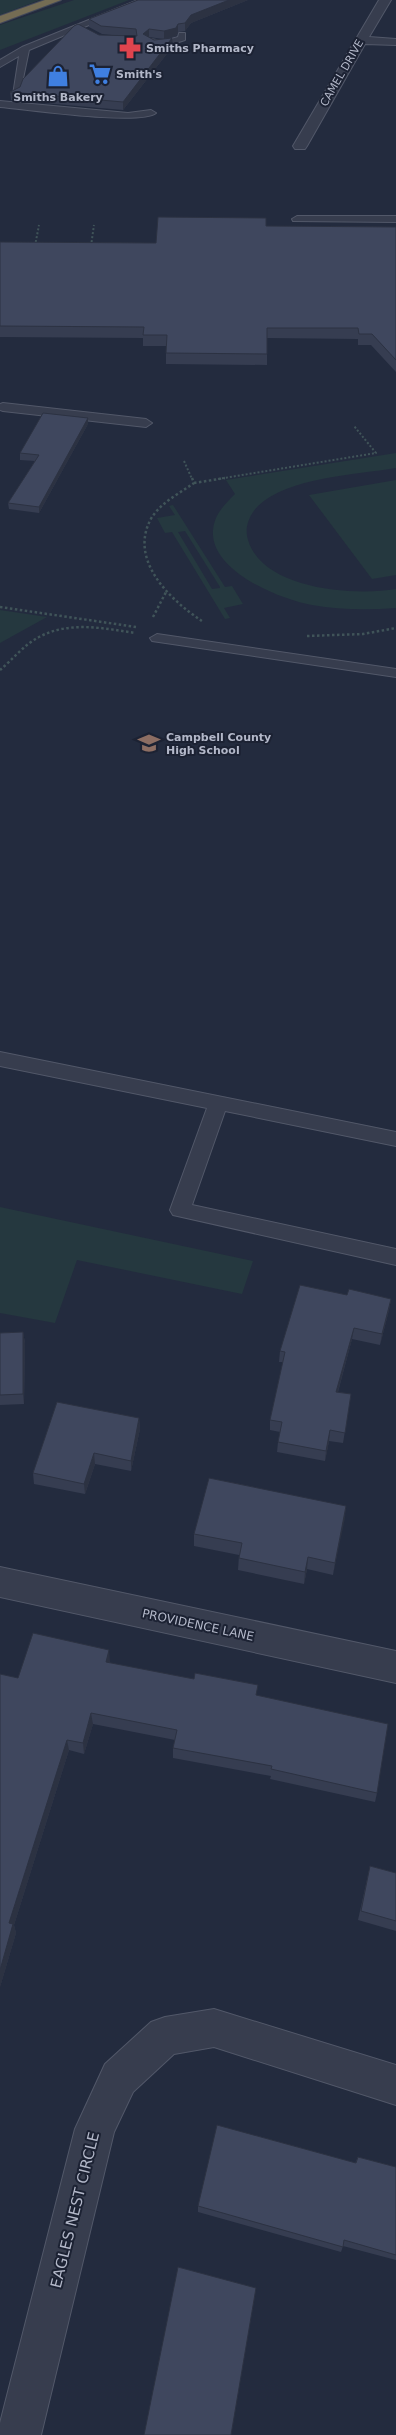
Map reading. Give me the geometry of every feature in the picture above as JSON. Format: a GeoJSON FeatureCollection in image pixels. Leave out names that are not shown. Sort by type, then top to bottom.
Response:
{"type":"FeatureCollection","features":[{"type":"Feature","properties":{"kind":"highway"},"geometry":{"type":"LineString","coordinates":[[0,20],[55,0]]}},
{"type":"Feature","properties":{"kind":"street","name":"CAMEL DRIVE"},"geometry":{"type":"LineString","coordinates":[[300,146],[384,0]]}},
{"type":"Feature","properties":{"kind":"street"},"geometry":{"type":"LineString","coordinates":[[361,40],[396,42]]}},
{"type":"Feature","properties":{"kind":"street","name":"PROVIDENCE LANE"},"geometry":{"type":"LineString","coordinates":[[0,1582],[396,1667]]}},
{"type":"Feature","properties":{"kind":"street","name":"EAGLES NEST CIRCLE"},"geometry":{"type":"LineString","coordinates":[[19,2435],[95,2130],[119,2078],[165,2036],[214,2028],[396,2085]]}},
{"type":"Feature","properties":{"kind":"lane"},"geometry":{"type":"LineString","coordinates":[[0,64],[24,48],[82,29],[145,0]]}},
{"type":"Feature","properties":{"kind":"lane"},"geometry":{"type":"LineString","coordinates":[[150,41],[175,42],[182,38],[182,35]]}},
{"type":"Feature","properties":{"kind":"lane"},"geometry":{"type":"LineString","coordinates":[[16,93],[24,48]]}},
{"type":"Feature","properties":{"kind":"lane"},"geometry":{"type":"LineString","coordinates":[[0,104],[128,116],[152,113]]}},
{"type":"Feature","properties":{"kind":"lane"},"geometry":{"type":"LineString","coordinates":[[297,218],[396,220]]}},
{"type":"Feature","properties":{"kind":"lane"},"geometry":{"type":"LineString","coordinates":[[3,406],[146,423]]}},
{"type":"Feature","properties":{"kind":"lane"},"geometry":{"type":"LineString","coordinates":[[157,638],[396,673]]}},
{"type":"Feature","properties":{"kind":"lane"},"geometry":{"type":"LineString","coordinates":[[0,1059],[396,1139]]}},
{"type":"Feature","properties":{"kind":"lane"},"geometry":{"type":"LineString","coordinates":[[218,1103],[180,1210],[396,1257]]}},
{"type":"Feature","properties":{"kind":"path"},"geometry":{"type":"LineString","coordinates":[[33,253],[39,224]]}},
{"type":"Feature","properties":{"kind":"path"},"geometry":{"type":"LineString","coordinates":[[90,253],[94,225]]}},
{"type":"Feature","properties":{"kind":"path"},"geometry":{"type":"LineString","coordinates":[[209,625],[187,612],[166,592],[148,563],[143,548],[146,532],[152,517],[164,504],[194,483],[376,453],[354,426]]}},
{"type":"Feature","properties":{"kind":"path"},"geometry":{"type":"LineString","coordinates":[[184,461],[194,483]]}},
{"type":"Feature","properties":{"kind":"path"},"geometry":{"type":"LineString","coordinates":[[151,622],[166,592]]}},
{"type":"Feature","properties":{"kind":"path"},"geometry":{"type":"LineString","coordinates":[[0,607],[137,628]]}},
{"type":"Feature","properties":{"kind":"path"},"geometry":{"type":"LineString","coordinates":[[0,670],[38,637],[61,630],[87,626],[120,630],[157,638]]}},
{"type":"Feature","properties":{"kind":"path"},"geometry":{"type":"LineString","coordinates":[[300,638],[313,635],[363,634],[396,628]]}},
{"type":"Feature","properties":{"kind":"shaded area"},"geometry":{"type":"Polygon","coordinates":[[[0,0],[40,0],[0,15],[0,0]]]}},
{"type":"Feature","properties":{"kind":"shaded area"},"geometry":{"type":"Polygon","coordinates":[[[74,0],[129,0],[0,50],[0,25],[74,0]]]}},
{"type":"Feature","properties":{"kind":"shaded area"},"geometry":{"type":"Polygon","coordinates":[[[396,453],[396,468],[342,475],[304,483],[271,496],[258,506],[250,518],[247,535],[257,557],[272,570],[290,579],[312,586],[335,590],[378,591],[396,589],[396,608],[344,609],[297,602],[280,596],[244,577],[229,565],[218,551],[213,535],[216,518],[235,494],[226,480],[396,453]]]}},
{"type":"Feature","properties":{"kind":"shaded area"},"geometry":{"type":"Polygon","coordinates":[[[396,480],[396,575],[372,579],[309,495],[396,480]]]}},
{"type":"Feature","properties":{"kind":"shaded area"},"geometry":{"type":"Polygon","coordinates":[[[173,505],[225,587],[232,586],[243,604],[224,608],[230,618],[225,619],[172,532],[165,533],[157,518],[175,515],[169,506],[173,505]],[[185,531],[178,532],[212,589],[220,587],[185,531]]]}},
{"type":"Feature","properties":{"kind":"shaded area"},"geometry":{"type":"Polygon","coordinates":[[[0,610],[47,617],[0,643],[0,610]]]}},
{"type":"Feature","properties":{"kind":"shaded area"},"geometry":{"type":"Polygon","coordinates":[[[0,1207],[253,1261],[242,1294],[77,1260],[55,1323],[0,1313],[0,1207]]]}},
{"type":"Feature","properties":{"kind":"building"},"geometry":{"type":"Polygon","coordinates":[[[138,0],[229,0],[191,15],[185,23],[178,24],[176,28],[164,31],[149,29],[143,34],[154,40],[172,38],[123,102],[10,92],[20,87],[23,79],[78,24],[99,35],[137,36],[136,29],[101,26],[89,19],[138,0]]]}},
{"type":"Feature","properties":{"kind":"building"},"geometry":{"type":"Polygon","coordinates":[[[158,217],[266,218],[266,226],[396,227],[396,360],[372,334],[359,334],[358,328],[267,328],[267,354],[166,353],[167,335],[143,335],[144,327],[0,326],[0,242],[156,243],[158,217]]]}},
{"type":"Feature","properties":{"kind":"building"},"geometry":{"type":"Polygon","coordinates":[[[43,413],[88,418],[39,507],[8,503],[39,455],[20,453],[43,413]]]}},
{"type":"Feature","properties":{"kind":"building"},"geometry":{"type":"Polygon","coordinates":[[[300,1285],[347,1295],[349,1289],[391,1299],[382,1334],[354,1328],[336,1392],[351,1394],[345,1433],[330,1430],[326,1451],[278,1442],[282,1422],[270,1420],[285,1352],[280,1351],[300,1285]]]}},
{"type":"Feature","properties":{"kind":"building"},"geometry":{"type":"Polygon","coordinates":[[[23,1332],[23,1394],[0,1395],[0,1333],[23,1332]]]}},
{"type":"Feature","properties":{"kind":"building"},"geometry":{"type":"Polygon","coordinates":[[[57,1402],[139,1418],[131,1461],[94,1453],[84,1484],[33,1473],[57,1402]]]}},
{"type":"Feature","properties":{"kind":"building"},"geometry":{"type":"Polygon","coordinates":[[[209,1478],[346,1506],[335,1563],[308,1557],[305,1572],[239,1558],[242,1543],[194,1534],[209,1478]]]}},
{"type":"Feature","properties":{"kind":"building"},"geometry":{"type":"Polygon","coordinates":[[[33,1633],[109,1650],[106,1662],[194,1679],[195,1673],[258,1685],[256,1695],[388,1724],[377,1793],[271,1769],[272,1766],[173,1748],[177,1730],[91,1713],[83,1743],[67,1740],[9,1923],[13,1924],[0,1970],[0,1674],[18,1678],[33,1633]]]}},
{"type":"Feature","properties":{"kind":"building"},"geometry":{"type":"Polygon","coordinates":[[[370,1866],[396,1873],[396,1921],[361,1911],[370,1866]]]}},
{"type":"Feature","properties":{"kind":"building"},"geometry":{"type":"Polygon","coordinates":[[[217,2125],[356,2163],[358,2157],[396,2167],[396,2255],[344,2240],[343,2247],[198,2206],[217,2125]]]}},
{"type":"Feature","properties":{"kind":"building"},"geometry":{"type":"Polygon","coordinates":[[[178,2267],[256,2288],[231,2435],[144,2435],[178,2267]]]}},
{"type":"Feature","properties":{"kind":"place","name":"Smiths Pharmacy"},"geometry":{"type":"Point","coordinates":[130,48]}},
{"type":"Feature","properties":{"kind":"place","name":"Smith's"},"geometry":{"type":"Point","coordinates":[100,74]}},
{"type":"Feature","properties":{"kind":"place","name":"Smiths Bakery"},"geometry":{"type":"Point","coordinates":[58,76]}},
{"type":"Feature","properties":{"kind":"place","name":"Campbell County High School"},"geometry":{"type":"Point","coordinates":[149,743]}}]}
